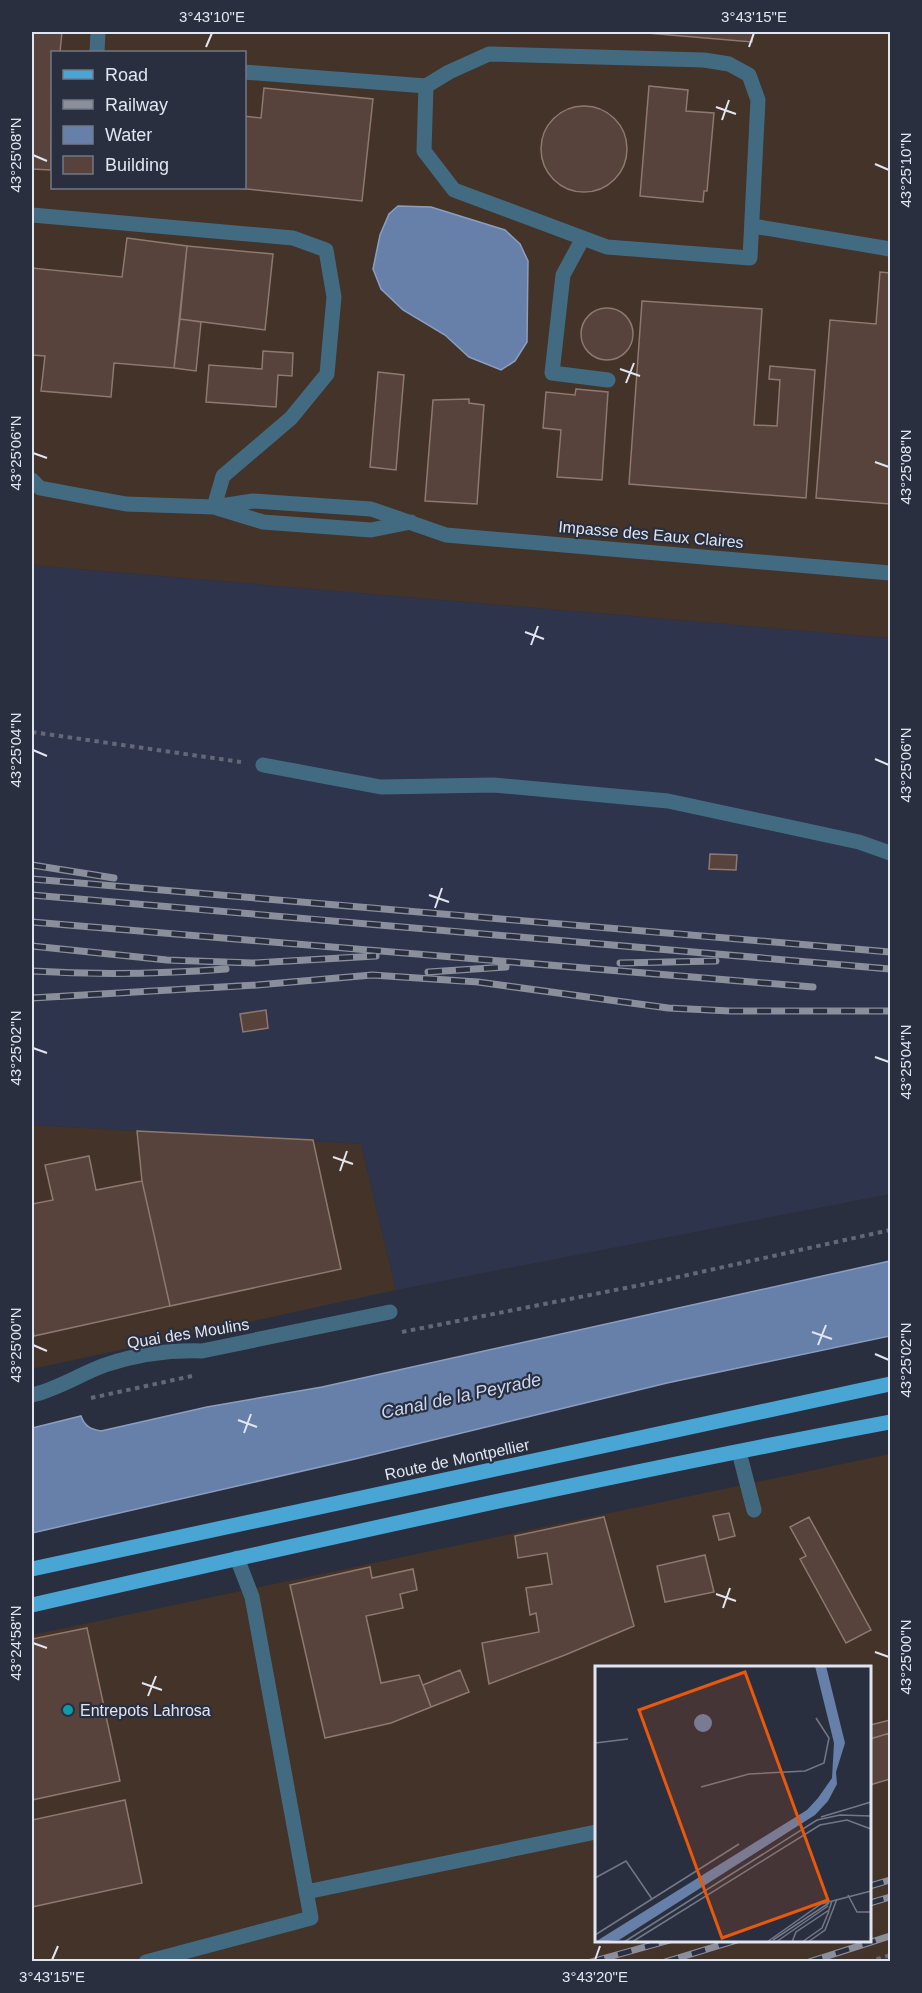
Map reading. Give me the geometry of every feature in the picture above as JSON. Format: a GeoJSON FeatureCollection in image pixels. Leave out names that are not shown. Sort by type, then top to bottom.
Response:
{"type":"FeatureCollection","features":[{"type":"Feature","properties":{"kind":"main road","name":"Route de Montpellier"},"geometry":{"type":"LineString","coordinates":[[32,1569],[891,1384]]}},
{"type":"Feature","properties":{"kind":"main road"},"geometry":{"type":"LineString","coordinates":[[32,1605],[237,1558],[891,1422]]}},
{"type":"Feature","properties":{"kind":"street"},"geometry":{"type":"LineString","coordinates":[[97,51],[98,32]]}},
{"type":"Feature","properties":{"kind":"street"},"geometry":{"type":"LineString","coordinates":[[246,72],[426,86],[449,72],[489,54],[704,60],[729,64],[749,75],[758,100],[750,258],[607,247],[454,190],[424,151],[426,86]]}},
{"type":"Feature","properties":{"kind":"street"},"geometry":{"type":"LineString","coordinates":[[32,215],[293,238],[326,250],[334,297],[327,374],[291,418],[223,476],[214,507]]}},
{"type":"Feature","properties":{"kind":"street"},"geometry":{"type":"LineString","coordinates":[[753,226],[891,249]]}},
{"type":"Feature","properties":{"kind":"street"},"geometry":{"type":"LineString","coordinates":[[583,238],[563,275],[552,373],[608,380]]}},
{"type":"Feature","properties":{"kind":"street"},"geometry":{"type":"LineString","coordinates":[[32,480],[40,488],[126,504],[214,507],[263,522],[371,530],[411,522]]}},
{"type":"Feature","properties":{"kind":"street","name":"Impasse des Eaux Claires"},"geometry":{"type":"LineString","coordinates":[[214,507],[253,501],[371,509],[446,535],[891,573]]}},
{"type":"Feature","properties":{"kind":"street"},"geometry":{"type":"LineString","coordinates":[[263,765],[381,787],[494,785],[668,801],[859,842],[891,853]]}},
{"type":"Feature","properties":{"kind":"street","name":"Quai des Moulins"},"geometry":{"type":"LineString","coordinates":[[32,1395],[49,1391],[105,1365],[172,1350],[201,1352],[390,1312]]}},
{"type":"Feature","properties":{"kind":"street"},"geometry":{"type":"LineString","coordinates":[[739,1452],[754,1510]]}},
{"type":"Feature","properties":{"kind":"street"},"geometry":{"type":"LineString","coordinates":[[146,1962],[311,1918],[252,1597],[237,1558]]}},
{"type":"Feature","properties":{"kind":"street"},"geometry":{"type":"LineString","coordinates":[[306,1892],[595,1832]]}},
{"type":"Feature","properties":{"kind":"path"},"geometry":{"type":"LineString","coordinates":[[32,732],[263,765]]}},
{"type":"Feature","properties":{"kind":"path"},"geometry":{"type":"LineString","coordinates":[[399,1333],[656,1282],[891,1230]]}},
{"type":"Feature","properties":{"kind":"path"},"geometry":{"type":"LineString","coordinates":[[90,1398],[195,1375]]}},
{"type":"Feature","properties":{"kind":"path"},"geometry":{"type":"LineString","coordinates":[[868,1962],[891,1955]]}},
{"type":"Feature","properties":{"kind":"shaded area"},"geometry":{"type":"Polygon","coordinates":[[[32,32],[890,32],[890,638],[32,565],[32,32]]]}},
{"type":"Feature","properties":{"kind":"shaded area"},"geometry":{"type":"Polygon","coordinates":[[[32,565],[890,638],[890,1194],[396,1290],[361,1144],[32,1125],[32,565]]]}},
{"type":"Feature","properties":{"kind":"shaded area"},"geometry":{"type":"Polygon","coordinates":[[[32,1125],[361,1144],[396,1290],[32,1369],[32,1125]]]}},
{"type":"Feature","properties":{"kind":"shaded area"},"geometry":{"type":"Polygon","coordinates":[[[890,1454],[890,1961],[32,1961],[32,1635],[890,1454]]]}},
{"type":"Feature","properties":{"kind":"water"},"geometry":{"type":"Polygon","coordinates":[[[398,206],[431,207],[505,230],[520,244],[528,261],[527,342],[515,361],[501,370],[469,357],[445,335],[403,310],[381,289],[373,269],[380,235],[389,214],[398,206]]]}},
{"type":"Feature","properties":{"kind":"water","name":"Canal de la Peyrade"},"geometry":{"type":"Polygon","coordinates":[[[890,1261],[890,1336],[667,1383],[355,1459],[32,1533],[32,1428],[81,1416],[89,1427],[101,1431],[207,1407],[322,1387],[890,1261]]]}},
{"type":"Feature","properties":{"kind":"building"},"geometry":{"type":"Polygon","coordinates":[[[32,32],[62,32],[60,51],[51,51],[51,170],[32,169],[32,32]]]}},
{"type":"Feature","properties":{"kind":"building"},"geometry":{"type":"Polygon","coordinates":[[[635,32],[753,32],[752,42],[635,32]]]}},
{"type":"Feature","properties":{"kind":"building"},"geometry":{"type":"Polygon","coordinates":[[[649,86],[688,90],[686,111],[714,113],[707,191],[704,191],[703,202],[640,196],[649,86]]]}},
{"type":"Feature","properties":{"kind":"building"},"geometry":{"type":"Polygon","coordinates":[[[264,88],[373,99],[362,201],[246,189],[246,116],[261,118],[264,88]]]}},
{"type":"Feature","properties":{"kind":"building"},"geometry":{"type":"Polygon","coordinates":[[[584,106],[601,109],[615,118],[624,132],[627,149],[624,166],[615,180],[601,189],[584,192],[567,189],[553,180],[544,166],[541,149],[544,132],[553,118],[567,109],[584,106]]]}},
{"type":"Feature","properties":{"kind":"building"},"geometry":{"type":"Polygon","coordinates":[[[127,238],[187,246],[174,368],[114,363],[111,397],[41,391],[45,356],[32,355],[32,268],[122,277],[127,238]]]}},
{"type":"Feature","properties":{"kind":"building"},"geometry":{"type":"Polygon","coordinates":[[[187,246],[273,254],[265,330],[180,319],[187,246]]]}},
{"type":"Feature","properties":{"kind":"building"},"geometry":{"type":"Polygon","coordinates":[[[880,272],[890,273],[890,504],[816,498],[830,320],[876,324],[880,272]]]}},
{"type":"Feature","properties":{"kind":"building"},"geometry":{"type":"Polygon","coordinates":[[[642,301],[762,309],[754,425],[777,426],[780,380],[769,379],[770,366],[815,370],[806,498],[629,484],[642,301]]]}},
{"type":"Feature","properties":{"kind":"building"},"geometry":{"type":"Polygon","coordinates":[[[602,308],[612,308],[626,315],[633,334],[626,353],[612,360],[602,360],[592,356],[585,349],[581,339],[581,329],[585,319],[592,312],[602,308]]]}},
{"type":"Feature","properties":{"kind":"building"},"geometry":{"type":"Polygon","coordinates":[[[180,319],[201,322],[196,371],[174,368],[180,319]]]}},
{"type":"Feature","properties":{"kind":"building"},"geometry":{"type":"Polygon","coordinates":[[[263,351],[293,353],[292,376],[278,375],[276,407],[206,402],[209,365],[262,369],[263,351]]]}},
{"type":"Feature","properties":{"kind":"building"},"geometry":{"type":"Polygon","coordinates":[[[378,372],[404,375],[396,470],[370,467],[378,372]]]}},
{"type":"Feature","properties":{"kind":"building"},"geometry":{"type":"Polygon","coordinates":[[[576,389],[608,392],[602,480],[557,477],[561,430],[543,428],[546,392],[575,395],[576,389]]]}},
{"type":"Feature","properties":{"kind":"building"},"geometry":{"type":"Polygon","coordinates":[[[469,399],[469,403],[484,405],[477,504],[425,501],[433,400],[469,399]]]}},
{"type":"Feature","properties":{"kind":"building"},"geometry":{"type":"Polygon","coordinates":[[[710,854],[737,855],[736,870],[709,869],[710,854]]]}},
{"type":"Feature","properties":{"kind":"building"},"geometry":{"type":"Polygon","coordinates":[[[266,1010],[268,1028],[243,1032],[240,1014],[266,1010]]]}},
{"type":"Feature","properties":{"kind":"building"},"geometry":{"type":"Polygon","coordinates":[[[137,1131],[313,1140],[341,1269],[170,1306],[142,1181],[137,1131]]]}},
{"type":"Feature","properties":{"kind":"building"},"geometry":{"type":"Polygon","coordinates":[[[89,1156],[96,1190],[142,1181],[170,1306],[34,1336],[32,1325],[32,1204],[53,1200],[45,1165],[89,1156]]]}},
{"type":"Feature","properties":{"kind":"building"},"geometry":{"type":"Polygon","coordinates":[[[729,1513],[735,1536],[719,1540],[713,1516],[729,1513]]]}},
{"type":"Feature","properties":{"kind":"building"},"geometry":{"type":"Polygon","coordinates":[[[604,1517],[634,1626],[489,1684],[482,1643],[539,1632],[536,1613],[530,1615],[526,1588],[552,1584],[547,1553],[518,1558],[515,1536],[604,1517]]]}},
{"type":"Feature","properties":{"kind":"building"},"geometry":{"type":"Polygon","coordinates":[[[809,1517],[871,1630],[846,1643],[800,1559],[806,1556],[790,1527],[809,1517]]]}},
{"type":"Feature","properties":{"kind":"building"},"geometry":{"type":"Polygon","coordinates":[[[705,1555],[714,1592],[665,1602],[657,1566],[705,1555]]]}},
{"type":"Feature","properties":{"kind":"building"},"geometry":{"type":"Polygon","coordinates":[[[370,1567],[372,1578],[413,1569],[417,1590],[400,1594],[403,1608],[366,1616],[381,1683],[419,1675],[431,1707],[391,1723],[325,1738],[290,1585],[370,1567]]]}},
{"type":"Feature","properties":{"kind":"building","name":"Entrepots Lahrosa"},"geometry":{"type":"Polygon","coordinates":[[[87,1628],[120,1781],[32,1800],[32,1639],[87,1628]]]}},
{"type":"Feature","properties":{"kind":"building"},"geometry":{"type":"Polygon","coordinates":[[[460,1670],[469,1692],[431,1707],[423,1685],[460,1670]]]}},
{"type":"Feature","properties":{"kind":"building"},"geometry":{"type":"Polygon","coordinates":[[[890,1720],[890,1733],[871,1739],[871,1725],[890,1720]]]}},
{"type":"Feature","properties":{"kind":"building"},"geometry":{"type":"Polygon","coordinates":[[[890,1733],[890,1779],[871,1785],[871,1739],[890,1733]]]}},
{"type":"Feature","properties":{"kind":"building"},"geometry":{"type":"Polygon","coordinates":[[[125,1800],[142,1883],[32,1907],[32,1820],[125,1800]]]}},
{"type":"Feature","properties":{"kind":"railway"},"geometry":{"type":"LineString","coordinates":[[32,865],[114,878]]}},
{"type":"Feature","properties":{"kind":"railway"},"geometry":{"type":"LineString","coordinates":[[32,879],[890,952]]}},
{"type":"Feature","properties":{"kind":"railway"},"geometry":{"type":"LineString","coordinates":[[32,895],[890,969]]}},
{"type":"Feature","properties":{"kind":"railway"},"geometry":{"type":"LineString","coordinates":[[32,922],[813,987]]}},
{"type":"Feature","properties":{"kind":"railway"},"geometry":{"type":"LineString","coordinates":[[32,946],[167,960],[253,963],[376,956]]}},
{"type":"Feature","properties":{"kind":"railway"},"geometry":{"type":"LineString","coordinates":[[620,963],[716,961]]}},
{"type":"Feature","properties":{"kind":"railway"},"geometry":{"type":"LineString","coordinates":[[428,972],[506,967]]}},
{"type":"Feature","properties":{"kind":"railway"},"geometry":{"type":"LineString","coordinates":[[32,971],[129,973],[226,969]]}},
{"type":"Feature","properties":{"kind":"railway"},"geometry":{"type":"LineString","coordinates":[[32,998],[257,985],[372,975],[478,982],[668,1008],[730,1011],[890,1011]]}},
{"type":"Feature","properties":{"kind":"railway"},"geometry":{"type":"LineString","coordinates":[[871,1886],[890,1880]]}},
{"type":"Feature","properties":{"kind":"railway"},"geometry":{"type":"LineString","coordinates":[[871,1903],[890,1897]]}},
{"type":"Feature","properties":{"kind":"railway"},"geometry":{"type":"LineString","coordinates":[[809,1962],[890,1936]]}},
{"type":"Feature","properties":{"kind":"railway"},"geometry":{"type":"LineString","coordinates":[[591,1962],[663,1942]]}},
{"type":"Feature","properties":{"kind":"railway"},"geometry":{"type":"LineString","coordinates":[[665,1962],[730,1942]]}},
{"type":"Feature","properties":{"kind":"place","name":"Entrepots Lahrosa"},"geometry":{"type":"Point","coordinates":[68,1710]}}]}
